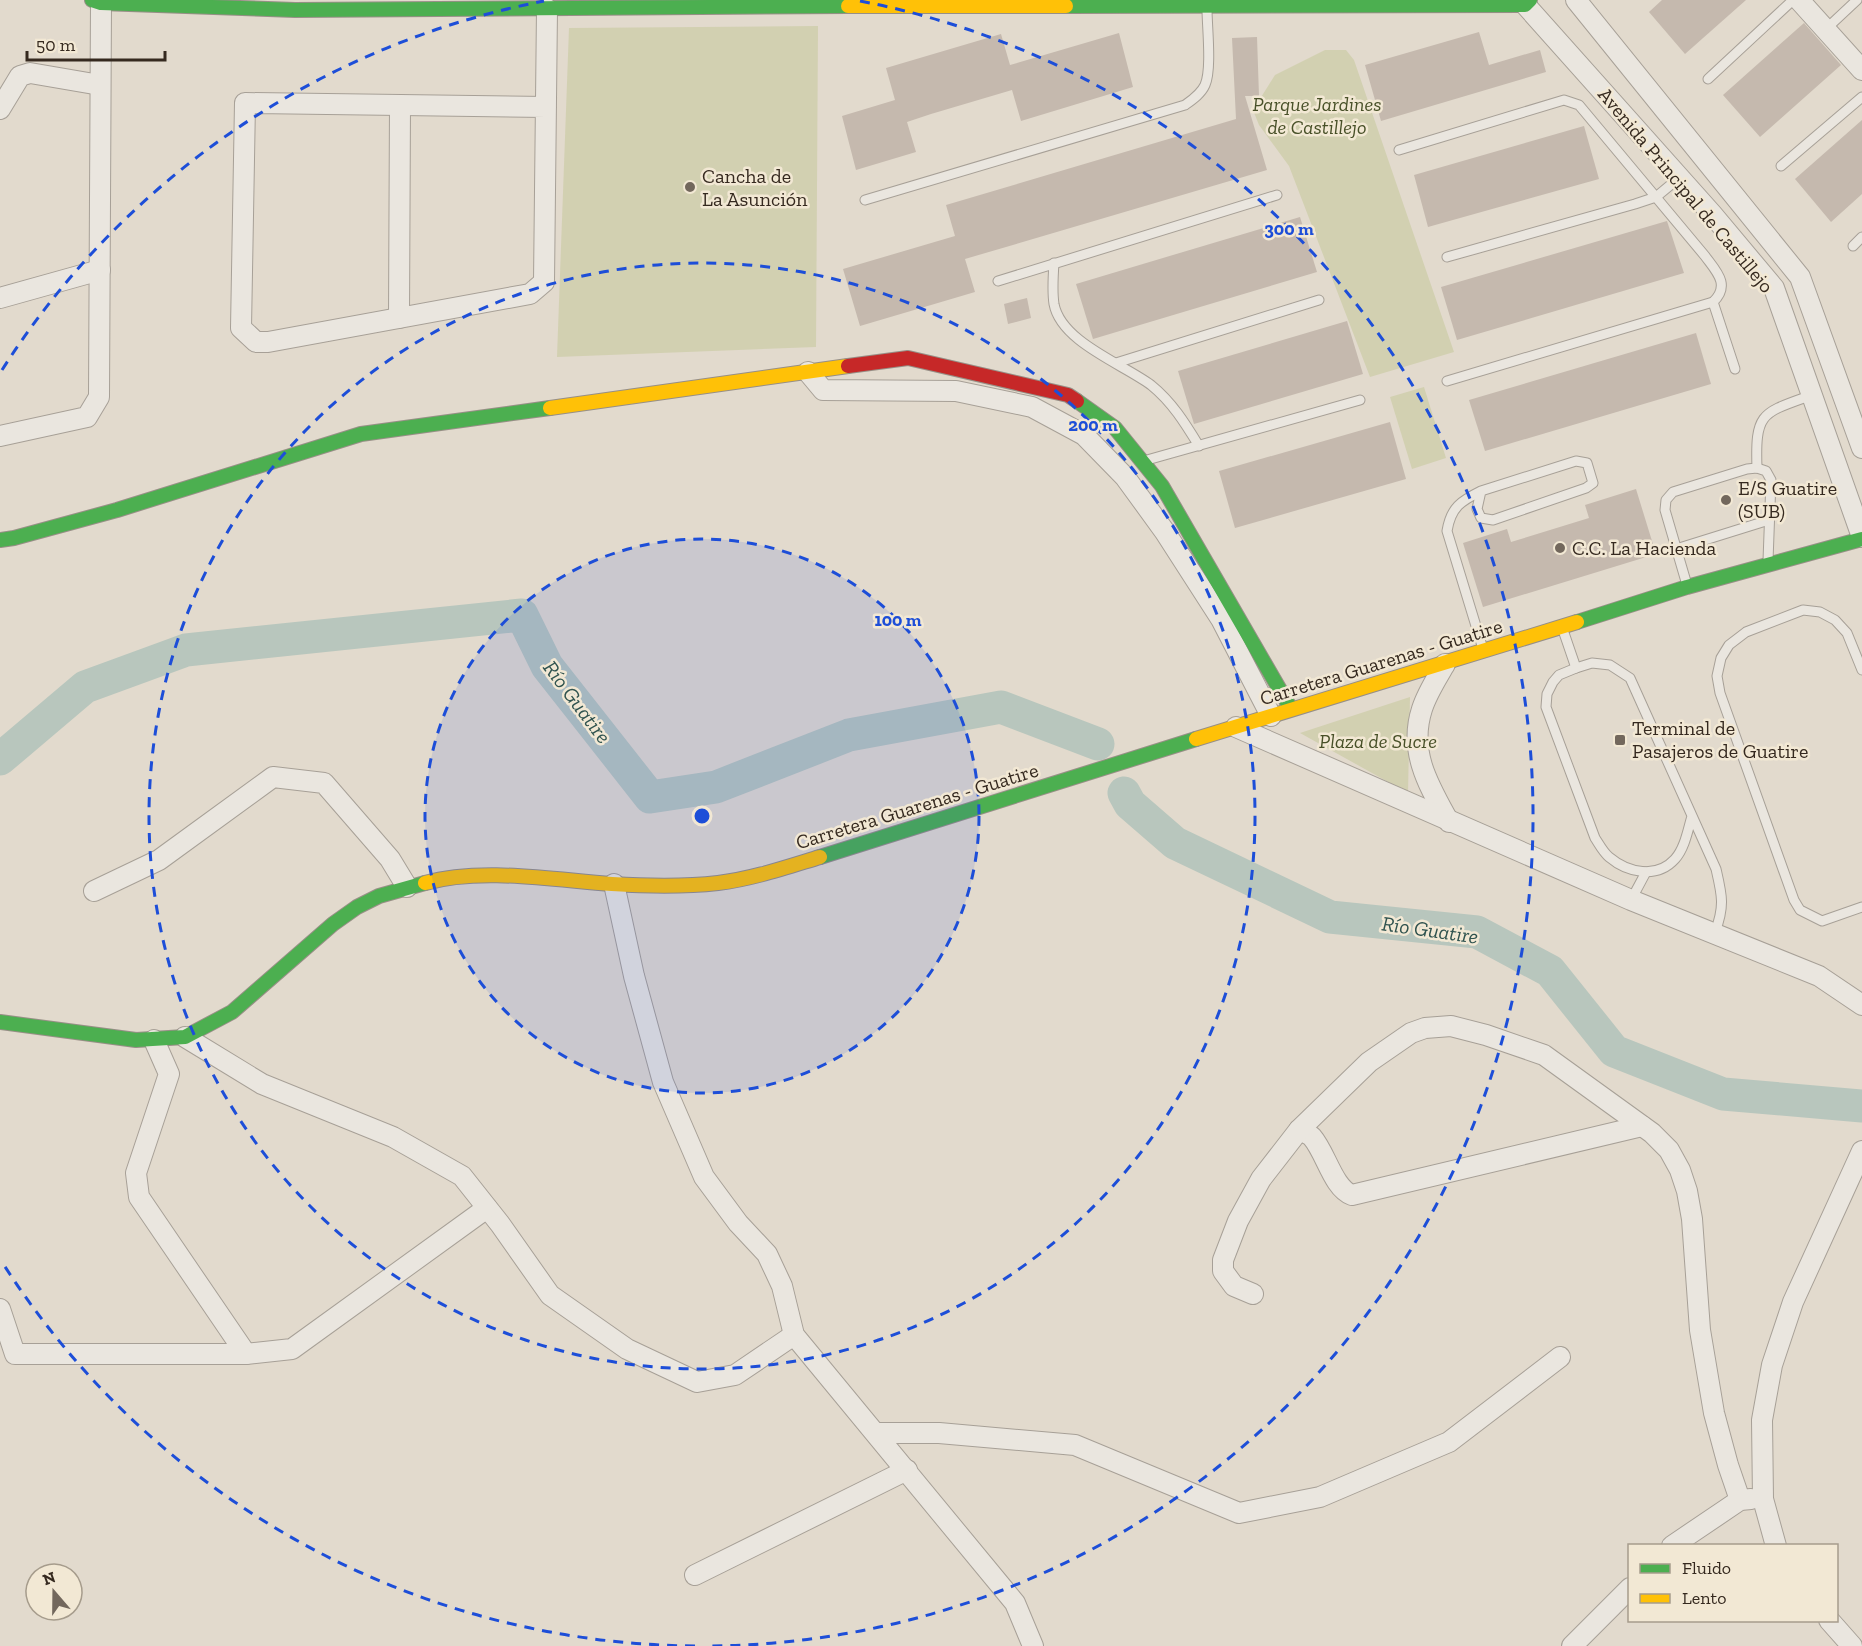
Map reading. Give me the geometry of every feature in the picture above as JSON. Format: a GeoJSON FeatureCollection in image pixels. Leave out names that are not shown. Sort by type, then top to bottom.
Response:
{"type":"FeatureCollection","features":[{"type":"Feature","properties":{"kind":"street","name":"Avenida Principal de Castillejo"},"geometry":{"type":"LineString","coordinates":[[1576,0],[1800,277],[1862,448]]}},
{"type":"Feature","properties":{"kind":"street"},"geometry":{"type":"LineString","coordinates":[[1799,0],[1862,70]]}},
{"type":"Feature","properties":{"kind":"street"},"geometry":{"type":"LineString","coordinates":[[0,436],[87,417],[99,397],[100,85],[96,1],[295,5],[500,5],[547,9],[794,3],[1130,3],[1207,6],[1526,2]]}},
{"type":"Feature","properties":{"kind":"street","name":"Avenida Principal de Castillejo"},"geometry":{"type":"LineString","coordinates":[[1526,2],[1774,288],[1862,538]]}},
{"type":"Feature","properties":{"kind":"street"},"geometry":{"type":"LineString","coordinates":[[546,107],[245,103],[242,328],[256,342],[268,342],[530,294],[544,282],[546,107],[547,9]]}},
{"type":"Feature","properties":{"kind":"street"},"geometry":{"type":"LineString","coordinates":[[0,108],[20,76],[30,72],[100,85]]}},
{"type":"Feature","properties":{"kind":"street"},"geometry":{"type":"LineString","coordinates":[[399,105],[399,318]]}},
{"type":"Feature","properties":{"kind":"street"},"geometry":{"type":"LineString","coordinates":[[0,298],[100,270]]}},
{"type":"Feature","properties":{"kind":"street"},"geometry":{"type":"LineString","coordinates":[[0,540],[117,510],[361,434],[908,358],[1068,395],[1115,428],[1162,486],[1291,709]]}},
{"type":"Feature","properties":{"kind":"street"},"geometry":{"type":"LineString","coordinates":[[808,372],[823,390],[956,391],[1032,407],[1084,435],[1125,477],[1165,532],[1221,619],[1271,716]]}},
{"type":"Feature","properties":{"kind":"street","name":"Carretera Guarenas - Guatire"},"geometry":{"type":"LineString","coordinates":[[0,1022],[114,1038],[154,1040],[185,1036],[231,1012],[249,999],[333,924],[357,907],[379,896],[407,887],[441,878],[473,876],[530,877],[614,885],[689,885],[743,878],[780,869],[1687,587],[1862,538]]}},
{"type":"Feature","properties":{"kind":"street"},"geometry":{"type":"LineString","coordinates":[[1445,664],[1422,710],[1418,734],[1420,759],[1426,780],[1449,822]]}},
{"type":"Feature","properties":{"kind":"street"},"geometry":{"type":"LineString","coordinates":[[1236,727],[1631,900],[1715,932],[1819,976],[1843,990],[1862,1005]]}},
{"type":"Feature","properties":{"kind":"street"},"geometry":{"type":"LineString","coordinates":[[94,891],[159,860],[273,777],[324,783],[390,858],[407,887]]}},
{"type":"Feature","properties":{"kind":"street"},"geometry":{"type":"LineString","coordinates":[[614,885],[634,976],[663,1082],[704,1177],[738,1223],[767,1254],[782,1286],[794,1335],[1015,1603],[1033,1646]]}},
{"type":"Feature","properties":{"kind":"street"},"geometry":{"type":"LineString","coordinates":[[1253,1294],[1234,1286],[1222,1271],[1223,1260],[1238,1221],[1261,1179],[1299,1130],[1369,1062],[1411,1033],[1425,1028],[1451,1026],[1486,1035],[1544,1055],[1642,1126],[1669,1150],[1688,1191],[1695,1248],[1700,1330],[1714,1413],[1740,1500]]}},
{"type":"Feature","properties":{"kind":"street"},"geometry":{"type":"LineString","coordinates":[[185,1036],[262,1084],[393,1137],[462,1176],[488,1208],[550,1295],[627,1349],[697,1382],[735,1375],[794,1335]]}},
{"type":"Feature","properties":{"kind":"street"},"geometry":{"type":"LineString","coordinates":[[154,1040],[169,1074],[136,1173],[140,1197],[246,1354]]}},
{"type":"Feature","properties":{"kind":"street"},"geometry":{"type":"LineString","coordinates":[[1299,1130],[1311,1136],[1340,1186],[1352,1195],[1642,1126]]}},
{"type":"Feature","properties":{"kind":"street"},"geometry":{"type":"LineString","coordinates":[[1776,1544],[1763,1499],[1762,1420],[1772,1365],[1793,1302],[1859,1157]]}},
{"type":"Feature","properties":{"kind":"street"},"geometry":{"type":"LineString","coordinates":[[0,1309],[15,1354],[246,1354],[291,1349],[488,1208]]}},
{"type":"Feature","properties":{"kind":"street"},"geometry":{"type":"LineString","coordinates":[[877,1433],[939,1433],[1075,1445],[1239,1513],[1320,1497],[1449,1442],[1560,1357]]}},
{"type":"Feature","properties":{"kind":"street"},"geometry":{"type":"LineString","coordinates":[[695,1575],[907,1470]]}},
{"type":"Feature","properties":{"kind":"street"},"geometry":{"type":"LineString","coordinates":[[1674,1544],[1740,1500],[1763,1499]]}},
{"type":"Feature","properties":{"kind":"street"},"geometry":{"type":"LineString","coordinates":[[1572,1646],[1628,1589]]}},
{"type":"Feature","properties":{"kind":"street"},"geometry":{"type":"LineString","coordinates":[[1831,1622],[1852,1646]]}},
{"type":"Feature","properties":{"kind":"lane"},"geometry":{"type":"LineString","coordinates":[[1708,79],[1793,0]]}},
{"type":"Feature","properties":{"kind":"lane"},"geometry":{"type":"LineString","coordinates":[[1826,28],[1857,0]]}},
{"type":"Feature","properties":{"kind":"lane"},"geometry":{"type":"LineString","coordinates":[[865,200],[1185,105],[1204,87],[1208,75],[1207,6]]}},
{"type":"Feature","properties":{"kind":"lane"},"geometry":{"type":"LineString","coordinates":[[1781,166],[1862,97]]}},
{"type":"Feature","properties":{"kind":"lane"},"geometry":{"type":"LineString","coordinates":[[1399,150],[1564,100],[1570,101],[1579,105],[1656,197],[1718,273],[1722,284],[1720,294],[1713,302],[1447,381]]}},
{"type":"Feature","properties":{"kind":"lane"},"geometry":{"type":"LineString","coordinates":[[1447,256],[1656,197],[1680,177]]}},
{"type":"Feature","properties":{"kind":"lane"},"geometry":{"type":"LineString","coordinates":[[998,281],[1277,195]]}},
{"type":"Feature","properties":{"kind":"lane"},"geometry":{"type":"LineString","coordinates":[[1853,246],[1862,237]]}},
{"type":"Feature","properties":{"kind":"lane"},"geometry":{"type":"LineString","coordinates":[[1054,263],[1055,307],[1063,323],[1080,341],[1150,385],[1172,404],[1199,446]]}},
{"type":"Feature","properties":{"kind":"lane"},"geometry":{"type":"LineString","coordinates":[[1116,363],[1319,300]]}},
{"type":"Feature","properties":{"kind":"lane"},"geometry":{"type":"LineString","coordinates":[[1713,302],[1735,369]]}},
{"type":"Feature","properties":{"kind":"lane"},"geometry":{"type":"LineString","coordinates":[[1757,468],[1756,437],[1766,415],[1774,408],[1812,395]]}},
{"type":"Feature","properties":{"kind":"lane"},"geometry":{"type":"LineString","coordinates":[[1141,462],[1360,400]]}},
{"type":"Feature","properties":{"kind":"lane"},"geometry":{"type":"LineString","coordinates":[[1481,491],[1477,509],[1481,518],[1493,520],[1586,489],[1593,483],[1587,463],[1576,461],[1481,491],[1455,507],[1449,517],[1448,531],[1484,651]]}},
{"type":"Feature","properties":{"kind":"lane"},"geometry":{"type":"LineString","coordinates":[[1687,587],[1665,510],[1666,500],[1673,492],[1747,469],[1757,468],[1766,471],[1771,480],[1768,565]]}},
{"type":"Feature","properties":{"kind":"lane"},"geometry":{"type":"LineString","coordinates":[[1676,549],[1769,520]]}},
{"type":"Feature","properties":{"kind":"lane"},"geometry":{"type":"LineString","coordinates":[[1862,670],[1847,633],[1835,620],[1820,612],[1803,610],[1746,632],[1729,645],[1721,658],[1717,676],[1720,693],[1794,900],[1800,910],[1822,921],[1862,907]]}},
{"type":"Feature","properties":{"kind":"lane"},"geometry":{"type":"LineString","coordinates":[[1562,627],[1576,668]]}},
{"type":"Feature","properties":{"kind":"lane"},"geometry":{"type":"LineString","coordinates":[[1692,816],[1676,858],[1659,871],[1646,872],[1628,869],[1607,856],[1595,838],[1546,706],[1546,694],[1559,675],[1592,663],[1610,665],[1630,678],[1716,869],[1722,892],[1722,914],[1715,932]]}},
{"type":"Feature","properties":{"kind":"lane"},"geometry":{"type":"LineString","coordinates":[[1631,900],[1646,872]]}},
{"type":"Feature","properties":{"kind":"green space","name":"Cancha de La Asunción"},"geometry":{"type":"Polygon","coordinates":[[[818,26],[816,347],[557,357],[569,28],[818,26]]]}},
{"type":"Feature","properties":{"kind":"green space","name":"Parque Jardines de Castillejo"},"geometry":{"type":"Polygon","coordinates":[[[1325,50],[1346,50],[1354,60],[1454,352],[1370,377],[1289,166],[1259,125],[1253,110],[1275,75],[1325,50]]]}},
{"type":"Feature","properties":{"kind":"green space"},"geometry":{"type":"Polygon","coordinates":[[[1424,387],[1446,458],[1412,469],[1390,397],[1424,387]]]}},
{"type":"Feature","properties":{"kind":"green space","name":"Plaza de Sucre"},"geometry":{"type":"Polygon","coordinates":[[[1410,697],[1408,793],[1300,733],[1410,697]]]}},
{"type":"Feature","properties":{"kind":"building"},"geometry":{"type":"Polygon","coordinates":[[[1662,0],[1746,0],[1685,54],[1649,12],[1662,0]]]}},
{"type":"Feature","properties":{"kind":"building"},"geometry":{"type":"Polygon","coordinates":[[[1804,23],[1841,65],[1760,137],[1723,95],[1804,23]]]}},
{"type":"Feature","properties":{"kind":"building"},"geometry":{"type":"Polygon","coordinates":[[[1479,32],[1489,65],[1540,50],[1546,72],[1381,121],[1365,65],[1479,32]]]}},
{"type":"Feature","properties":{"kind":"building"},"geometry":{"type":"Polygon","coordinates":[[[1119,33],[1133,87],[1021,121],[1012,90],[931,114],[907,122],[916,152],[856,170],[842,116],[895,100],[886,68],[1001,34],[1010,65],[1119,33]]]}},
{"type":"Feature","properties":{"kind":"building"},"geometry":{"type":"Polygon","coordinates":[[[1257,37],[1259,96],[1245,96],[1267,170],[965,259],[975,292],[860,326],[843,269],[955,236],[946,205],[1236,119],[1232,38],[1257,37]]]}},
{"type":"Feature","properties":{"kind":"building"},"geometry":{"type":"Polygon","coordinates":[[[1862,120],[1862,194],[1831,222],[1795,179],[1862,120]]]}},
{"type":"Feature","properties":{"kind":"building"},"geometry":{"type":"Polygon","coordinates":[[[1584,126],[1599,179],[1428,227],[1414,175],[1584,126]]]}},
{"type":"Feature","properties":{"kind":"building"},"geometry":{"type":"Polygon","coordinates":[[[1300,217],[1317,272],[1093,339],[1076,284],[1300,217]]]}},
{"type":"Feature","properties":{"kind":"building"},"geometry":{"type":"Polygon","coordinates":[[[1667,221],[1684,273],[1457,340],[1441,287],[1667,221]]]}},
{"type":"Feature","properties":{"kind":"building"},"geometry":{"type":"Polygon","coordinates":[[[1027,298],[1031,318],[1008,324],[1004,304],[1027,298]]]}},
{"type":"Feature","properties":{"kind":"building"},"geometry":{"type":"Polygon","coordinates":[[[1347,321],[1363,374],[1194,424],[1178,371],[1347,321]]]}},
{"type":"Feature","properties":{"kind":"building"},"geometry":{"type":"Polygon","coordinates":[[[1696,333],[1711,384],[1485,451],[1469,400],[1696,333]]]}},
{"type":"Feature","properties":{"kind":"building"},"geometry":{"type":"Polygon","coordinates":[[[1390,422],[1406,479],[1235,528],[1219,471],[1390,422]]]}},
{"type":"Feature","properties":{"kind":"building","name":"C.C. La Hacienda"},"geometry":{"type":"Polygon","coordinates":[[[1636,489],[1656,554],[1483,607],[1463,543],[1507,529],[1511,542],[1589,518],[1585,505],[1636,489]]]}},
{"type":"Feature","properties":{"kind":"waterway","name":"Río Guatire"},"geometry":{"type":"LineString","coordinates":[[0,759],[85,687],[186,650],[522,615],[547,666],[650,797],[716,787],[849,735],[1001,707],[1098,744]]}},
{"type":"Feature","properties":{"kind":"waterway","name":"Río Guatire"},"geometry":{"type":"LineString","coordinates":[[1124,793],[1130,804],[1175,843],[1330,917],[1477,932],[1550,971],[1614,1051],[1723,1094],[1862,1106]]}},
{"type":"Feature","properties":{"kind":"traffic: fast"},"geometry":{"type":"LineString","coordinates":[[92,0],[101,3],[295,10],[848,6]]}},
{"type":"Feature","properties":{"kind":"traffic: fast"},"geometry":{"type":"LineString","coordinates":[[1066,6],[1525,5],[1530,0]]}},
{"type":"Feature","properties":{"kind":"traffic: fast"},"geometry":{"type":"LineString","coordinates":[[1077,401],[1115,428],[1162,486],[1291,709]]}},
{"type":"Feature","properties":{"kind":"traffic: fast"},"geometry":{"type":"LineString","coordinates":[[0,540],[117,510],[361,434],[550,408]]}},
{"type":"Feature","properties":{"kind":"traffic: fast"},"geometry":{"type":"LineString","coordinates":[[1577,622],[1687,587],[1862,539]]}},
{"type":"Feature","properties":{"kind":"traffic: fast"},"geometry":{"type":"LineString","coordinates":[[820,857],[1196,739]]}},
{"type":"Feature","properties":{"kind":"traffic: fast"},"geometry":{"type":"LineString","coordinates":[[0,1022],[136,1040],[185,1037],[232,1012],[333,924],[357,907],[379,896],[425,883]]}},
{"type":"Feature","properties":{"kind":"traffic: slow"},"geometry":{"type":"LineString","coordinates":[[848,6],[1066,6]]}},
{"type":"Feature","properties":{"kind":"traffic: slow"},"geometry":{"type":"LineString","coordinates":[[550,408],[848,366]]}},
{"type":"Feature","properties":{"kind":"traffic: slow"},"geometry":{"type":"LineString","coordinates":[[1196,739],[1577,622]]}},
{"type":"Feature","properties":{"kind":"traffic: slow"},"geometry":{"type":"LineString","coordinates":[[425,883],[447,878],[493,875],[625,885],[705,884],[757,876],[820,857]]}},
{"type":"Feature","properties":{"kind":"traffic: jam"},"geometry":{"type":"LineString","coordinates":[[848,366],[908,358],[1068,395],[1077,401]]}},
{"type":"Feature","properties":{"kind":"place","name":"Cancha de La Asunción"},"geometry":{"type":"Point","coordinates":[690,187]}},
{"type":"Feature","properties":{"kind":"place","name":"E/S Guatire (SUB)"},"geometry":{"type":"Point","coordinates":[1726,500]}},
{"type":"Feature","properties":{"kind":"place","name":"C.C. La Hacienda"},"geometry":{"type":"Point","coordinates":[1560,548]}},
{"type":"Feature","properties":{"kind":"place","name":"Terminal de Pasajeros de Guatire"},"geometry":{"type":"Point","coordinates":[1620,740]}}]}
